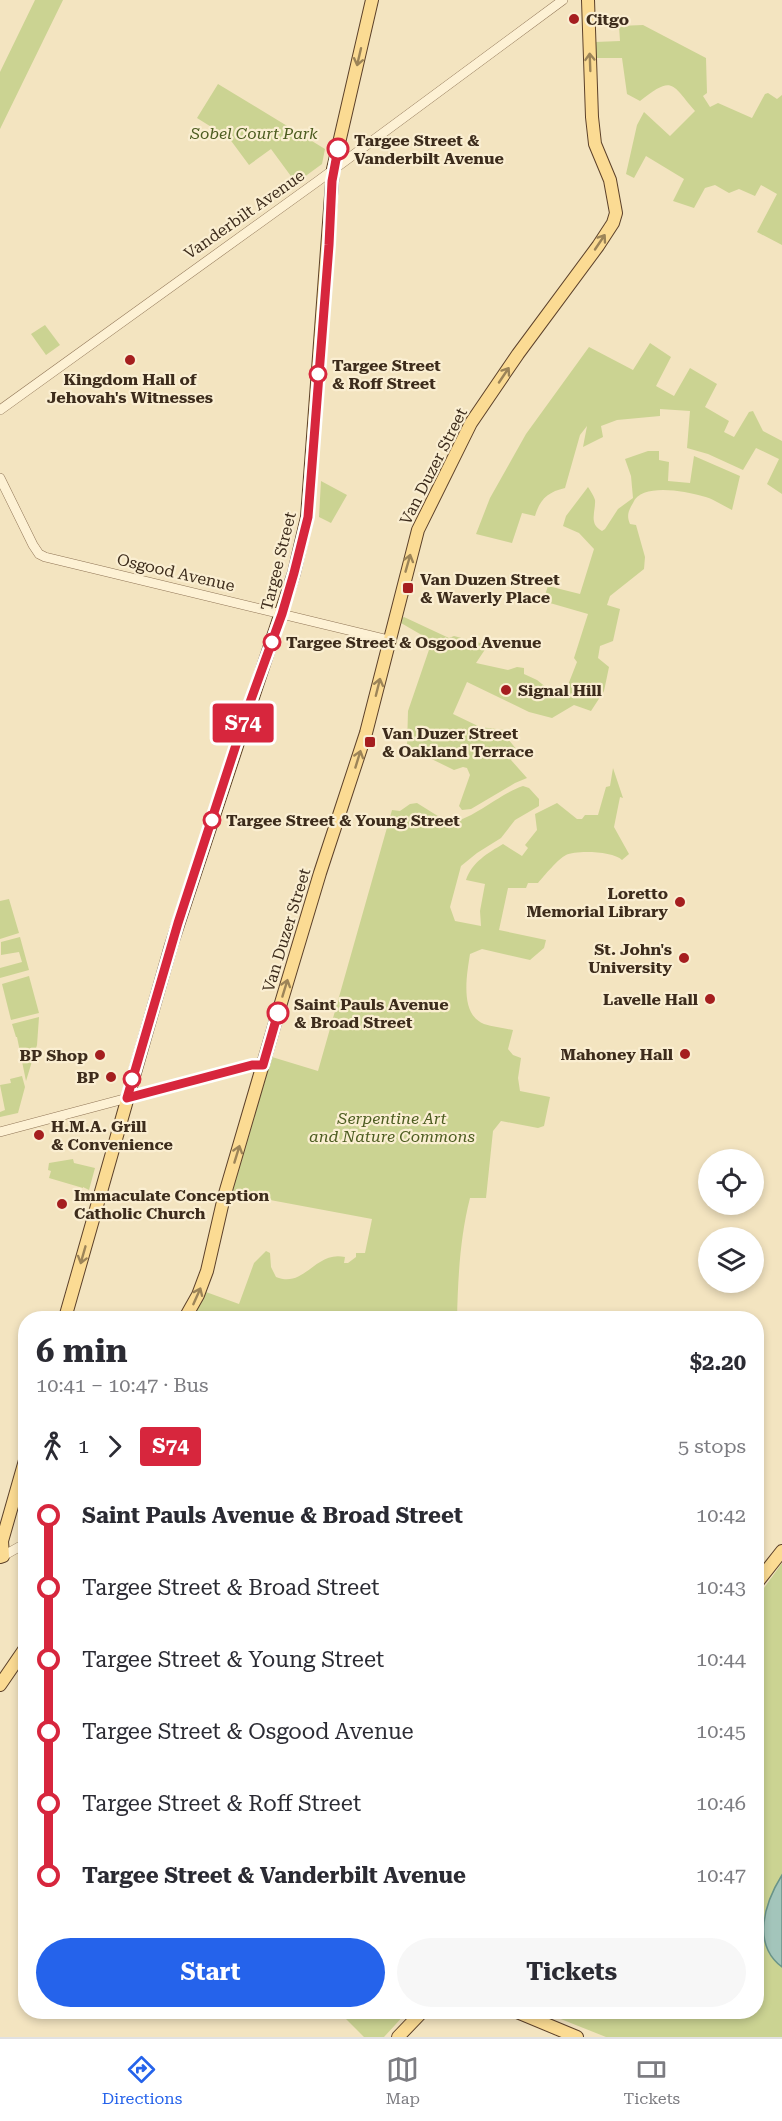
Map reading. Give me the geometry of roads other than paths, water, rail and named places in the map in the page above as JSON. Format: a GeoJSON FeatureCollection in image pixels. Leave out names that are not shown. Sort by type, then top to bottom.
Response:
{"type":"FeatureCollection","features":[{"type":"Feature","properties":{"kind":"main road","name":"Targee Street"},"geometry":{"type":"LineString","coordinates":[[67,1311],[178,923],[249,705],[282,614],[308,517],[333,169],[372,0]]}},
{"type":"Feature","properties":{"kind":"main road","name":"Van Duzer Street"},"geometry":{"type":"LineString","coordinates":[[189,1311],[207,1271],[224,1197],[263,1065],[320,873],[366,733],[418,530],[471,423],[613,223],[616,213],[610,180],[595,144],[588,0]]}},
{"type":"Feature","properties":{"kind":"main road"},"geometry":{"type":"LineString","coordinates":[[2,1556],[2,1541],[18,1485]]}},
{"type":"Feature","properties":{"kind":"main road"},"geometry":{"type":"LineString","coordinates":[[764,1574],[782,1551]]}},
{"type":"Feature","properties":{"kind":"main road"},"geometry":{"type":"LineString","coordinates":[[0,1684],[18,1658]]}},
{"type":"Feature","properties":{"kind":"main road"},"geometry":{"type":"LineString","coordinates":[[398,2037],[415,2019]]}},
{"type":"Feature","properties":{"kind":"main road"},"geometry":{"type":"LineString","coordinates":[[534,2019],[577,2037]]}},
{"type":"Feature","properties":{"kind":"street","name":"Vanderbilt Avenue"},"geometry":{"type":"LineString","coordinates":[[0,410],[563,0]]}},
{"type":"Feature","properties":{"kind":"street","name":"Osgood Avenue"},"geometry":{"type":"LineString","coordinates":[[0,478],[39,554],[389,640]]}},
{"type":"Feature","properties":{"kind":"street"},"geometry":{"type":"LineString","coordinates":[[0,1132],[252,1065],[263,1065]]}},
{"type":"Feature","properties":{"kind":"street"},"geometry":{"type":"LineString","coordinates":[[2,1556],[18,1547]]}},
{"type":"Feature","properties":{"kind":"water"},"geometry":{"type":"Polygon","coordinates":[[[782,1875],[782,1967],[772,1958],[767,1947],[764,1922],[770,1898],[782,1875]]]}},
{"type":"Feature","properties":{"kind":"place","name":"Citgo"},"geometry":{"type":"Point","coordinates":[574,19]}},
{"type":"Feature","properties":{"kind":"place","name":"Targee Street & Vanderbilt Avenue"},"geometry":{"type":"Point","coordinates":[338,149]}},
{"type":"Feature","properties":{"kind":"place","name":"Kingdom Hall of Jehovah's Witnesses"},"geometry":{"type":"Point","coordinates":[130,360]}},
{"type":"Feature","properties":{"kind":"place","name":"Targee Street & Roff Street"},"geometry":{"type":"Point","coordinates":[318,374]}},
{"type":"Feature","properties":{"kind":"place","name":"Van Duzen Street & Waverly Place"},"geometry":{"type":"Point","coordinates":[408,588]}},
{"type":"Feature","properties":{"kind":"place","name":"Targee Street & Osgood Avenue"},"geometry":{"type":"Point","coordinates":[272,642]}},
{"type":"Feature","properties":{"kind":"place","name":"Signal Hill"},"geometry":{"type":"Point","coordinates":[506,690]}},
{"type":"Feature","properties":{"kind":"place","name":"Van Duzer Street & Oakland Terrace"},"geometry":{"type":"Point","coordinates":[370,742]}},
{"type":"Feature","properties":{"kind":"place","name":"Targee Street & Young Street"},"geometry":{"type":"Point","coordinates":[212,820]}},
{"type":"Feature","properties":{"kind":"place","name":"Loretto Memorial Library"},"geometry":{"type":"Point","coordinates":[680,902]}},
{"type":"Feature","properties":{"kind":"place","name":"St. John's University"},"geometry":{"type":"Point","coordinates":[684,958]}},
{"type":"Feature","properties":{"kind":"place","name":"Lavelle Hall"},"geometry":{"type":"Point","coordinates":[710,999]}},
{"type":"Feature","properties":{"kind":"place","name":"Saint Pauls Avenue & Broad Street"},"geometry":{"type":"Point","coordinates":[278,1013]}},
{"type":"Feature","properties":{"kind":"place","name":"Mahoney Hall"},"geometry":{"type":"Point","coordinates":[685,1054]}},
{"type":"Feature","properties":{"kind":"place","name":"BP Shop"},"geometry":{"type":"Point","coordinates":[100,1055]}},
{"type":"Feature","properties":{"kind":"place","name":"BP"},"geometry":{"type":"Point","coordinates":[111,1077]}},
{"type":"Feature","properties":{"kind":"place","name":"H.M.A. Grill & Convenience"},"geometry":{"type":"Point","coordinates":[39,1135]}},
{"type":"Feature","properties":{"kind":"place","name":"Immaculate Conception Catholic Church"},"geometry":{"type":"Point","coordinates":[62,1204]}},
{"type":"Feature","properties":{"kind":"park label","name":"Sobel Court Park"},"geometry":{"type":"Point","coordinates":[254,133]}},
{"type":"Feature","properties":{"kind":"park label","name":"Serpentine Art and Nature Commons"},"geometry":{"type":"Point","coordinates":[392,1127]}}]}
